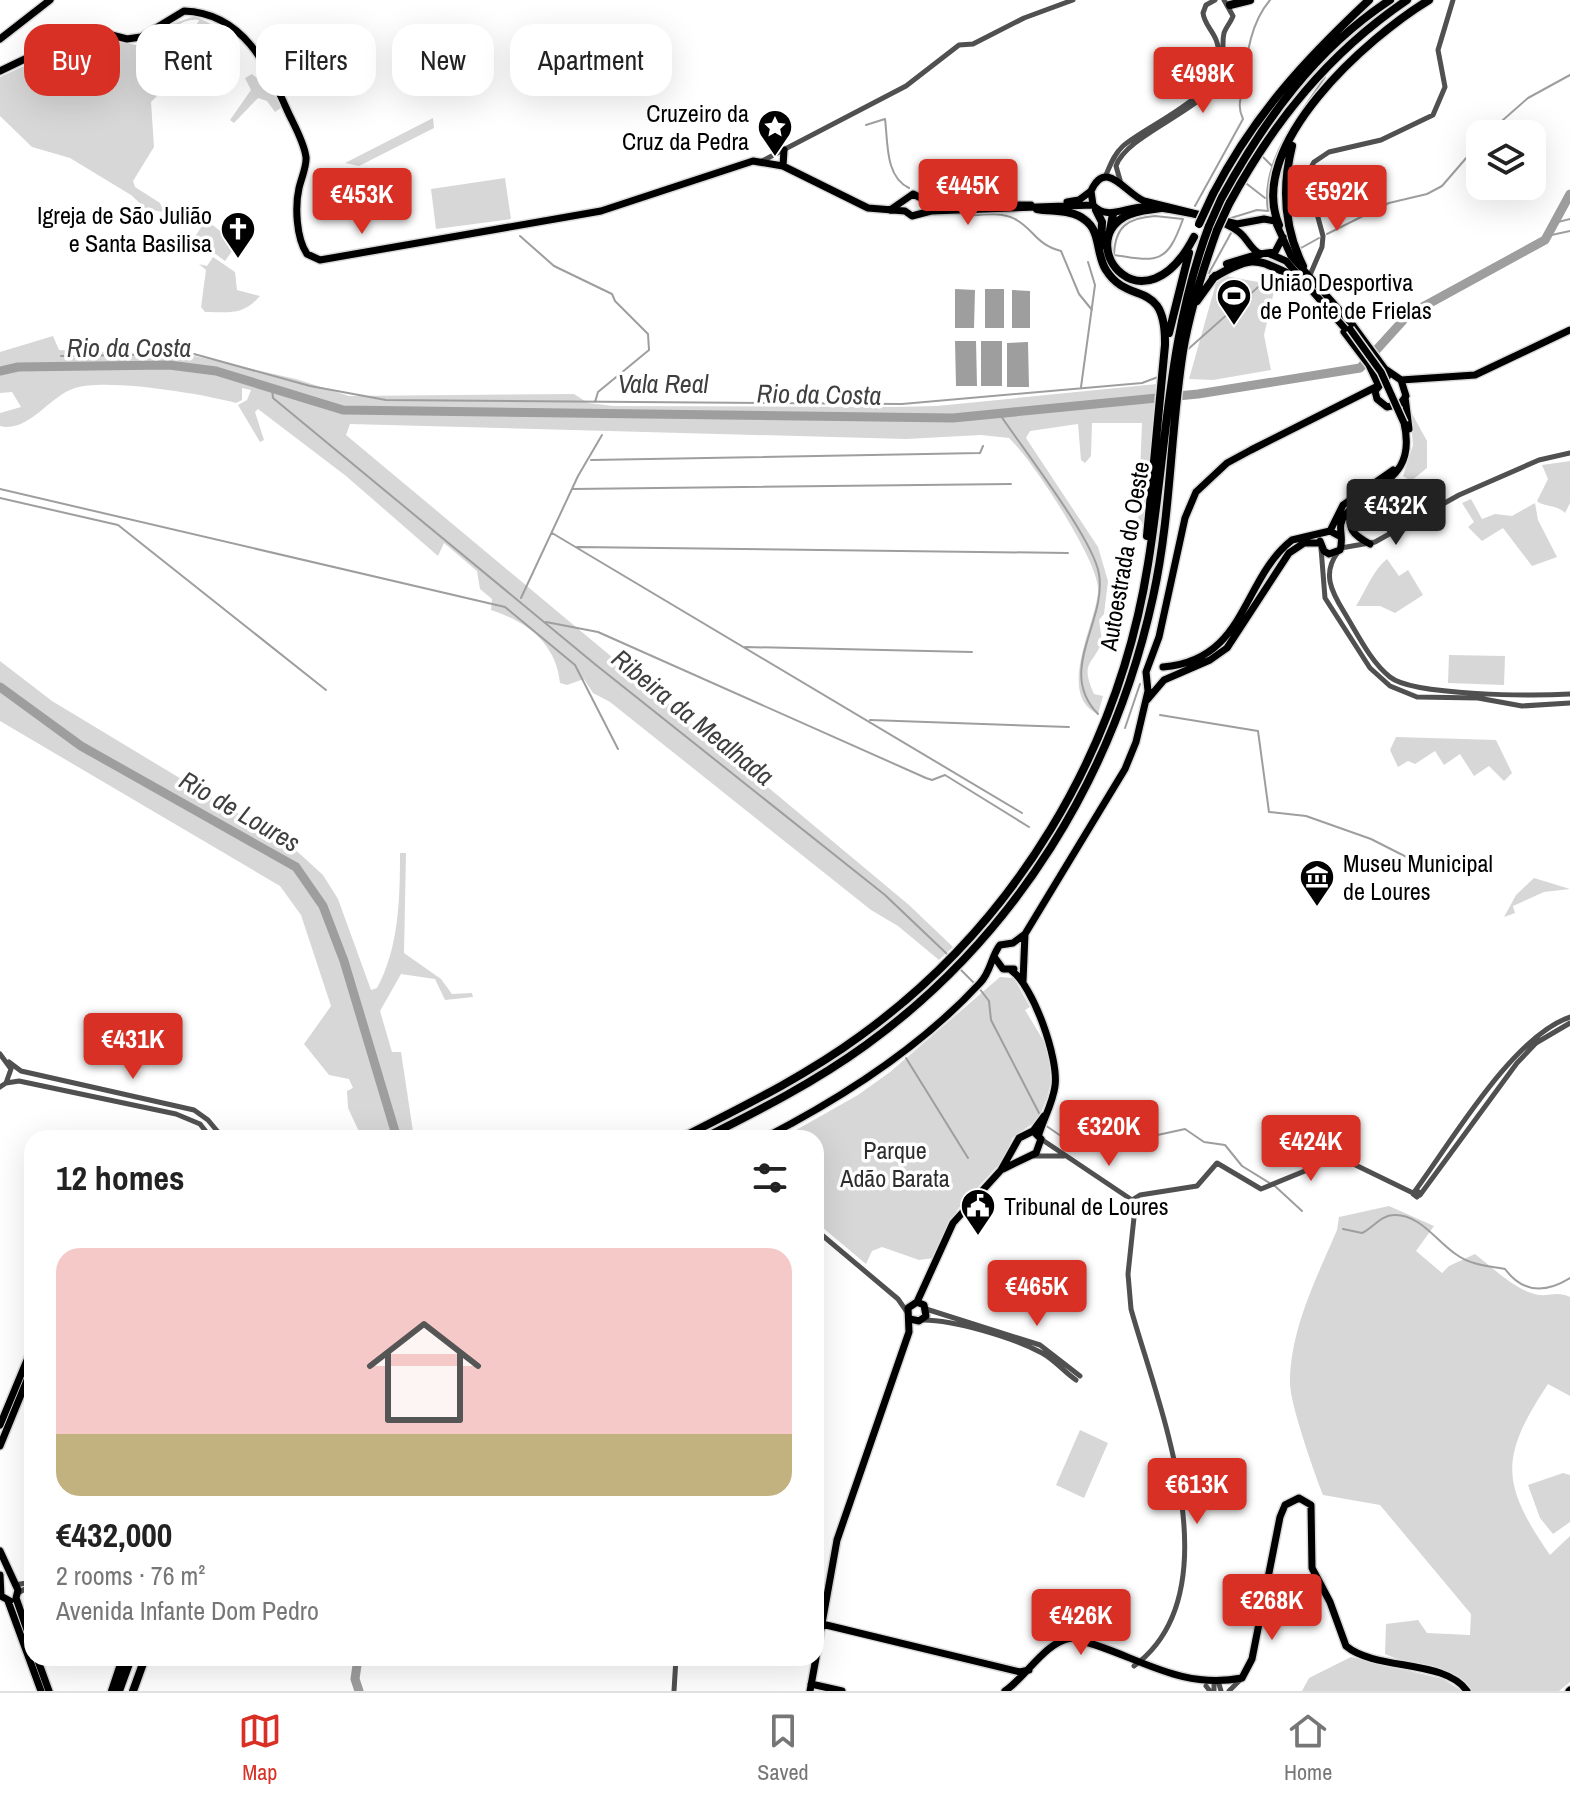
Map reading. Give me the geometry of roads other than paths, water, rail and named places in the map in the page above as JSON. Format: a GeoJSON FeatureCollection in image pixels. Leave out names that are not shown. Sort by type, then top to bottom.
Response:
{"type":"FeatureCollection","features":[{"type":"Feature","properties":{"kind":"highway"},"geometry":{"type":"LineString","coordinates":[[1220,1],[1250,0]]}},
{"type":"Feature","properties":{"kind":"highway"},"geometry":{"type":"LineString","coordinates":[[1113,214],[1108,238],[1109,259],[1118,272],[1142,282],[1168,275],[1183,259],[1199,224],[1221,199],[1262,113],[1294,72],[1369,0]]}},
{"type":"Feature","properties":{"kind":"highway"},"geometry":{"type":"LineString","coordinates":[[1336,31],[1376,0]]}},
{"type":"Feature","properties":{"kind":"highway","name":"Autoestrada do Oeste"},"geometry":{"type":"LineString","coordinates":[[1173,354],[1192,308],[1221,199],[1250,146],[1289,92],[1334,45],[1390,0]]}},
{"type":"Feature","properties":{"kind":"highway","name":"Autoestrada do Oeste"},"geometry":{"type":"LineString","coordinates":[[1221,199],[1317,75],[1361,34],[1407,0]]}},
{"type":"Feature","properties":{"kind":"highway"},"geometry":{"type":"LineString","coordinates":[[1279,225],[1272,192],[1282,159],[1333,76],[1379,34],[1429,0]]}},
{"type":"Feature","properties":{"kind":"highway"},"geometry":{"type":"LineString","coordinates":[[1295,134],[1285,176],[1286,198],[1290,233],[1303,266]]}},
{"type":"Feature","properties":{"kind":"highway"},"geometry":{"type":"LineString","coordinates":[[1094,208],[1102,222],[1100,255]]}},
{"type":"Feature","properties":{"kind":"highway"},"geometry":{"type":"LineString","coordinates":[[1108,238],[1113,227],[1128,214],[1161,208]]}},
{"type":"Feature","properties":{"kind":"highway"},"geometry":{"type":"LineString","coordinates":[[1037,209],[1082,217],[1094,232],[1100,255],[1114,280],[1147,296],[1160,309],[1166,326],[1165,345],[1173,354],[1155,424],[1148,566]]}},
{"type":"Feature","properties":{"kind":"highway","name":"Autoestrada do Oeste"},"geometry":{"type":"LineString","coordinates":[[720,1130],[793,1093],[835,1066],[908,1012],[952,972],[1005,912],[1046,856],[1108,743],[1127,695],[1153,597],[1166,518],[1173,354],[1197,259],[1213,228]]}},
{"type":"Feature","properties":{"kind":"highway"},"geometry":{"type":"LineString","coordinates":[[1165,345],[1194,237]]}},
{"type":"Feature","properties":{"kind":"highway"},"geometry":{"type":"LineString","coordinates":[[1192,308],[1221,268],[1238,258],[1265,254]]}},
{"type":"Feature","properties":{"kind":"highway"},"geometry":{"type":"LineString","coordinates":[[1213,278],[1240,264],[1259,261],[1306,277]]}},
{"type":"Feature","properties":{"kind":"highway","name":"Autoestrada do Oeste"},"geometry":{"type":"LineString","coordinates":[[696,1130],[826,1060],[908,998],[958,950],[1021,875],[1081,776],[1116,695],[1132,644],[1148,566],[1170,425]]}},
{"type":"Feature","properties":{"kind":"highway"},"geometry":{"type":"LineString","coordinates":[[112,1691],[120,1666]]}},
{"type":"Feature","properties":{"kind":"highway"},"geometry":{"type":"LineString","coordinates":[[119,1691],[128,1666]]}},
{"type":"Feature","properties":{"kind":"highway"},"geometry":{"type":"LineString","coordinates":[[133,1691],[142,1666]]}},
{"type":"Feature","properties":{"kind":"main road"},"geometry":{"type":"LineString","coordinates":[[0,39],[50,0]]}},
{"type":"Feature","properties":{"kind":"main road"},"geometry":{"type":"LineString","coordinates":[[0,71],[81,32],[96,31],[127,39],[141,37],[184,11],[214,17],[254,45],[288,112],[306,157],[298,194],[303,248],[307,254],[320,260],[601,211],[745,163],[762,161],[783,166],[868,208],[905,211],[912,216],[923,212],[1094,208],[1113,214],[1123,208],[1141,205],[1232,228],[1265,254],[1286,261],[1306,277],[1381,372],[1404,423],[1406,451],[1388,481],[1369,497]]}},
{"type":"Feature","properties":{"kind":"main road"},"geometry":{"type":"LineString","coordinates":[[783,166],[784,150]]}},
{"type":"Feature","properties":{"kind":"main road"},"geometry":{"type":"LineString","coordinates":[[890,210],[913,194],[924,202],[956,207],[1051,204],[1079,200],[1105,177],[1120,180],[1144,201],[1237,224],[1270,219],[1279,225],[1291,256],[1303,266],[1306,277]]}},
{"type":"Feature","properties":{"kind":"main road"},"geometry":{"type":"LineString","coordinates":[[1123,208],[1126,188]]}},
{"type":"Feature","properties":{"kind":"main road"},"geometry":{"type":"LineString","coordinates":[[1091,191],[1094,208]]}},
{"type":"Feature","properties":{"kind":"main road"},"geometry":{"type":"LineString","coordinates":[[904,201],[905,211]]}},
{"type":"Feature","properties":{"kind":"main road"},"geometry":{"type":"LineString","coordinates":[[923,212],[924,202]]}},
{"type":"Feature","properties":{"kind":"main road"},"geometry":{"type":"LineString","coordinates":[[1248,241],[1248,231],[1254,222]]}},
{"type":"Feature","properties":{"kind":"main road"},"geometry":{"type":"LineString","coordinates":[[1265,254],[1279,248],[1283,237]]}},
{"type":"Feature","properties":{"kind":"main road"},"geometry":{"type":"LineString","coordinates":[[1335,312],[1392,376],[1401,380],[1475,375],[1570,330]]}},
{"type":"Feature","properties":{"kind":"main road"},"geometry":{"type":"LineString","coordinates":[[1335,312],[1369,365],[1380,403],[1391,407],[1427,380]]}},
{"type":"Feature","properties":{"kind":"main road"},"geometry":{"type":"LineString","coordinates":[[1320,545],[1343,505],[1393,470],[1402,450],[1401,424],[1383,382],[1349,330]]}},
{"type":"Feature","properties":{"kind":"main road"},"geometry":{"type":"LineString","coordinates":[[1162,682],[1159,637],[1187,510],[1196,492],[1213,475],[1251,450],[1377,388],[1392,376]]}},
{"type":"Feature","properties":{"kind":"main road"},"geometry":{"type":"LineString","coordinates":[[1341,544],[1341,523],[1351,509],[1395,479],[1405,465],[1410,442],[1401,380]]}},
{"type":"Feature","properties":{"kind":"main road"},"geometry":{"type":"LineString","coordinates":[[1351,509],[1348,522],[1351,531],[1370,544]]}},
{"type":"Feature","properties":{"kind":"main road"},"geometry":{"type":"LineString","coordinates":[[1001,1170],[1030,1158],[1055,1088],[1052,1049],[1023,981],[1021,951],[1025,934],[1125,769],[1146,702],[1149,681],[1146,672],[1159,666],[1180,665],[1217,647],[1287,543],[1301,535],[1327,532],[1341,544]]}},
{"type":"Feature","properties":{"kind":"main road"},"geometry":{"type":"LineString","coordinates":[[1146,702],[1162,682],[1222,653],[1289,553],[1304,543],[1320,545],[1329,554],[1341,544]]}},
{"type":"Feature","properties":{"kind":"main road"},"geometry":{"type":"LineString","coordinates":[[1149,681],[1162,682]]}},
{"type":"Feature","properties":{"kind":"main road"},"geometry":{"type":"LineString","coordinates":[[983,981],[1000,945],[1013,943],[1025,934]]}},
{"type":"Feature","properties":{"kind":"main road"},"geometry":{"type":"LineString","coordinates":[[1013,943],[1021,951]]}},
{"type":"Feature","properties":{"kind":"main road"},"geometry":{"type":"LineString","coordinates":[[995,958],[999,966],[1010,970],[1023,981]]}},
{"type":"Feature","properties":{"kind":"main road"},"geometry":{"type":"LineString","coordinates":[[778,1130],[872,1075],[983,981],[1010,970],[1021,961]]}},
{"type":"Feature","properties":{"kind":"main road"},"geometry":{"type":"LineString","coordinates":[[824,1614],[842,1523],[944,1241],[971,1200],[1001,1170],[1019,1138],[1038,1135]]}},
{"type":"Feature","properties":{"kind":"main road"},"geometry":{"type":"LineString","coordinates":[[1014,1149],[1017,1158],[1030,1158]]}},
{"type":"Feature","properties":{"kind":"main road"},"geometry":{"type":"LineString","coordinates":[[914,1318],[920,1305]]}},
{"type":"Feature","properties":{"kind":"main road"},"geometry":{"type":"LineString","coordinates":[[0,1425],[24,1367]]}},
{"type":"Feature","properties":{"kind":"main road"},"geometry":{"type":"LineString","coordinates":[[0,1446],[24,1388]]}},
{"type":"Feature","properties":{"kind":"main road"},"geometry":{"type":"LineString","coordinates":[[1007,1690],[1056,1644],[1071,1638],[1181,1684],[1214,1688],[1242,1678],[1252,1659],[1285,1505],[1299,1498],[1306,1500],[1314,1513],[1312,1568],[1330,1602],[1346,1646],[1368,1657],[1450,1677],[1467,1691]]}},
{"type":"Feature","properties":{"kind":"main road"},"geometry":{"type":"LineString","coordinates":[[0,1551],[7,1593],[24,1628]]}},
{"type":"Feature","properties":{"kind":"main road"},"geometry":{"type":"LineString","coordinates":[[0,1575],[24,1642]]}},
{"type":"Feature","properties":{"kind":"main road"},"geometry":{"type":"LineString","coordinates":[[824,1624],[1020,1672],[1030,1670]]}},
{"type":"Feature","properties":{"kind":"main road"},"geometry":{"type":"LineString","coordinates":[[32,1666],[41,1691]]}},
{"type":"Feature","properties":{"kind":"main road"},"geometry":{"type":"LineString","coordinates":[[40,1666],[49,1691]]}},
{"type":"Feature","properties":{"kind":"main road"},"geometry":{"type":"LineString","coordinates":[[814,1666],[811,1687],[842,1691]]}},
{"type":"Feature","properties":{"kind":"main road"},"geometry":{"type":"LineString","coordinates":[[1006,1668],[1012,1678],[1007,1690]]}},
{"type":"Feature","properties":{"kind":"street"},"geometry":{"type":"LineString","coordinates":[[762,161],[906,86],[959,45],[973,44],[1024,18],[1073,0]]}},
{"type":"Feature","properties":{"kind":"street"},"geometry":{"type":"LineString","coordinates":[[1306,277],[1322,247],[1323,236],[1311,193],[1310,169],[1321,156],[1381,140],[1433,115],[1445,87],[1438,50],[1453,0]]}},
{"type":"Feature","properties":{"kind":"street"},"geometry":{"type":"LineString","coordinates":[[1105,177],[1122,147],[1162,121],[1211,82],[1219,63],[1213,29],[1205,22],[1203,13],[1220,1],[1233,16],[1223,35],[1224,67],[1218,81],[1180,114],[1126,150],[1116,166],[1120,180]]}},
{"type":"Feature","properties":{"kind":"street"},"geometry":{"type":"LineString","coordinates":[[1213,29],[1227,26]]}},
{"type":"Feature","properties":{"kind":"street"},"geometry":{"type":"LineString","coordinates":[[1570,453],[1539,460],[1463,493],[1370,544],[1341,544],[1330,562],[1332,594],[1377,663],[1396,682],[1421,690],[1521,697],[1570,694]]}},
{"type":"Feature","properties":{"kind":"street"},"geometry":{"type":"LineString","coordinates":[[1320,545],[1325,598],[1370,668],[1390,686],[1417,697],[1478,698],[1522,706],[1570,703]]}},
{"type":"Feature","properties":{"kind":"street"},"geometry":{"type":"LineString","coordinates":[[1132,1200],[1140,1195],[1199,1184],[1217,1163],[1257,1188],[1337,1157],[1346,1157],[1388,1183],[1416,1193],[1517,1063],[1536,1043],[1570,1020]]}},
{"type":"Feature","properties":{"kind":"street"},"geometry":{"type":"LineString","coordinates":[[0,1054],[21,1071],[194,1110],[216,1130]]}},
{"type":"Feature","properties":{"kind":"street"},"geometry":{"type":"LineString","coordinates":[[6,1083],[9,1062]]}},
{"type":"Feature","properties":{"kind":"street"},"geometry":{"type":"LineString","coordinates":[[0,1087],[19,1081],[176,1114],[200,1124],[205,1130]]}},
{"type":"Feature","properties":{"kind":"street"},"geometry":{"type":"LineString","coordinates":[[1038,1135],[1132,1200],[1135,1208],[1128,1286],[1131,1309],[1170,1435],[1183,1541],[1181,1575],[1170,1617],[1154,1645],[1134,1666]]}},
{"type":"Feature","properties":{"kind":"street"},"geometry":{"type":"LineString","coordinates":[[1030,1158],[1069,1157]]}},
{"type":"Feature","properties":{"kind":"street"},"geometry":{"type":"LineString","coordinates":[[824,1237],[898,1299],[914,1318],[939,1321],[1028,1347],[1063,1366]]}},
{"type":"Feature","properties":{"kind":"street"},"geometry":{"type":"LineString","coordinates":[[898,1299],[1032,1341],[1078,1378]]}},
{"type":"Feature","properties":{"kind":"street"},"geometry":{"type":"LineString","coordinates":[[674,1691],[676,1666]]}},
{"type":"Feature","properties":{"kind":"street"},"geometry":{"type":"LineString","coordinates":[[1229,1691],[1242,1678]]}},
{"type":"Feature","properties":{"kind":"waterway"},"geometry":{"type":"LineString","coordinates":[[1195,206],[1243,119],[1240,104],[1249,81],[1247,61],[1251,39],[1270,0]]}},
{"type":"Feature","properties":{"kind":"waterway","name":"Vala Real"},"geometry":{"type":"LineString","coordinates":[[1503,120],[1528,98],[1570,75]]}},
{"type":"Feature","properties":{"kind":"waterway"},"geometry":{"type":"LineString","coordinates":[[1231,218],[1257,210],[1268,211],[1267,192],[1276,157],[1293,123],[1325,77]]}},
{"type":"Feature","properties":{"kind":"waterway"},"geometry":{"type":"LineString","coordinates":[[866,125],[885,119],[892,167],[901,183],[909,188]]}},
{"type":"Feature","properties":{"kind":"waterway"},"geometry":{"type":"LineString","coordinates":[[1263,157],[1273,167]]}},
{"type":"Feature","properties":{"kind":"waterway","name":"Vala Real"},"geometry":{"type":"LineString","coordinates":[[1327,234],[1389,203],[1427,194],[1442,186],[1466,158]]}},
{"type":"Feature","properties":{"kind":"waterway"},"geometry":{"type":"LineString","coordinates":[[1247,184],[1265,198]]}},
{"type":"Feature","properties":{"kind":"waterway"},"geometry":{"type":"LineString","coordinates":[[925,191],[949,202]]}},
{"type":"Feature","properties":{"kind":"waterway","name":"Rio da Costa"},"geometry":{"type":"LineString","coordinates":[[0,371],[18,367],[169,365],[216,371],[343,410],[953,418],[1198,394],[1360,368],[1408,315],[1545,240],[1570,194]]}},
{"type":"Feature","properties":{"kind":"waterway"},"geometry":{"type":"LineString","coordinates":[[964,216],[990,214],[1009,217],[1052,248],[1061,251],[1079,294],[1092,310]]}},
{"type":"Feature","properties":{"kind":"waterway"},"geometry":{"type":"LineString","coordinates":[[1155,216],[1183,219],[1166,252],[1151,259],[1114,255],[1117,237],[1125,225],[1155,216]]}},
{"type":"Feature","properties":{"kind":"waterway"},"geometry":{"type":"LineString","coordinates":[[1554,223],[1570,219]]}},
{"type":"Feature","properties":{"kind":"waterway"},"geometry":{"type":"LineString","coordinates":[[1547,236],[1570,231]]}},
{"type":"Feature","properties":{"kind":"waterway"},"geometry":{"type":"LineString","coordinates":[[1209,273],[1231,233]]}},
{"type":"Feature","properties":{"kind":"waterway"},"geometry":{"type":"LineString","coordinates":[[520,236],[554,266],[612,294],[615,301],[648,334],[649,350],[598,392],[595,402]]}},
{"type":"Feature","properties":{"kind":"waterway","name":"Vala Real"},"geometry":{"type":"LineString","coordinates":[[1301,248],[1319,238]]}},
{"type":"Feature","properties":{"kind":"waterway"},"geometry":{"type":"LineString","coordinates":[[1081,387],[1095,285],[1088,262]]}},
{"type":"Feature","properties":{"kind":"waterway","name":"Vala Real"},"geometry":{"type":"LineString","coordinates":[[1186,351],[1274,273]]}},
{"type":"Feature","properties":{"kind":"waterway","name":"Vala Real"},"geometry":{"type":"LineString","coordinates":[[61,356],[194,354],[310,386],[386,400],[902,404],[1142,383],[1158,377]]}},
{"type":"Feature","properties":{"kind":"waterway","name":"Ribeira da Mealhada"},"geometry":{"type":"LineString","coordinates":[[272,389],[273,398],[596,665],[885,895],[947,954]]}},
{"type":"Feature","properties":{"kind":"waterway"},"geometry":{"type":"LineString","coordinates":[[999,413],[1071,516],[1094,558],[1100,592],[1082,663],[1082,681],[1086,698],[1098,714]]}},
{"type":"Feature","properties":{"kind":"waterway"},"geometry":{"type":"LineString","coordinates":[[521,598],[578,476],[602,435]]}},
{"type":"Feature","properties":{"kind":"waterway"},"geometry":{"type":"LineString","coordinates":[[591,460],[980,453],[983,446]]}},
{"type":"Feature","properties":{"kind":"waterway"},"geometry":{"type":"LineString","coordinates":[[572,489],[1011,484]]}},
{"type":"Feature","properties":{"kind":"waterway"},"geometry":{"type":"LineString","coordinates":[[0,489],[505,607],[575,665],[618,749]]}},
{"type":"Feature","properties":{"kind":"waterway"},"geometry":{"type":"LineString","coordinates":[[0,498],[118,525],[326,690]]}},
{"type":"Feature","properties":{"kind":"waterway"},"geometry":{"type":"LineString","coordinates":[[552,533],[1022,813]]}},
{"type":"Feature","properties":{"kind":"waterway"},"geometry":{"type":"LineString","coordinates":[[577,547],[1068,553]]}},
{"type":"Feature","properties":{"kind":"waterway"},"geometry":{"type":"LineString","coordinates":[[546,622],[598,632],[926,778],[932,780],[945,775],[1029,827]]}},
{"type":"Feature","properties":{"kind":"waterway"},"geometry":{"type":"LineString","coordinates":[[745,647],[972,652]]}},
{"type":"Feature","properties":{"kind":"waterway"},"geometry":{"type":"LineString","coordinates":[[1125,728],[1140,684]]}},
{"type":"Feature","properties":{"kind":"waterway","name":"Rio de Loures"},"geometry":{"type":"LineString","coordinates":[[0,687],[81,746],[296,867],[323,906],[344,961],[395,1130]]}},
{"type":"Feature","properties":{"kind":"waterway"},"geometry":{"type":"LineString","coordinates":[[1160,715],[1258,731],[1269,812],[1306,816],[1371,839],[1438,873]]}},
{"type":"Feature","properties":{"kind":"waterway"},"geometry":{"type":"LineString","coordinates":[[870,720],[1069,727]]}},
{"type":"Feature","properties":{"kind":"waterway","name":"Ribeira da Mealhada"},"geometry":{"type":"LineString","coordinates":[[959,968],[974,983]]}},
{"type":"Feature","properties":{"kind":"waterway","name":"Ribeira da Mealhada"},"geometry":{"type":"LineString","coordinates":[[979,988],[989,1001],[991,1020],[1040,1115]]}},
{"type":"Feature","properties":{"kind":"waterway"},"geometry":{"type":"LineString","coordinates":[[906,1058],[968,1158]]}},
{"type":"Feature","properties":{"kind":"waterway","name":"Ribeira da Mealhada"},"geometry":{"type":"LineString","coordinates":[[1045,1125],[1074,1145],[1083,1147],[1117,1135],[1153,1136],[1185,1129],[1204,1142],[1225,1145],[1242,1166],[1276,1187],[1302,1211]]}},
{"type":"Feature","properties":{"kind":"waterway","name":"Ribeira da Mealhada"},"geometry":{"type":"LineString","coordinates":[[1343,1229],[1362,1233],[1385,1217],[1403,1216],[1420,1224],[1462,1258],[1505,1269],[1526,1286],[1551,1287],[1570,1278]]}},
{"type":"Feature","properties":{"kind":"waterway","name":"Rio de Loures"},"geometry":{"type":"LineString","coordinates":[[357,1666],[355,1679],[359,1691]]}},
{"type":"Feature","properties":{"kind":"place","name":"Cruzeiro da Cruz da Pedra"},"geometry":{"type":"Point","coordinates":[775,158]}},
{"type":"Feature","properties":{"kind":"place","name":"Igreja de São Julião e Santa Basilisa"},"geometry":{"type":"Point","coordinates":[238,260]}},
{"type":"Feature","properties":{"kind":"place","name":"União Desportiva de Ponte de Frielas"},"geometry":{"type":"Point","coordinates":[1234,327]}},
{"type":"Feature","properties":{"kind":"place","name":"Museu Municipal de Loures"},"geometry":{"type":"Point","coordinates":[1317,908]}},
{"type":"Feature","properties":{"kind":"place","name":"Tribunal de Loures"},"geometry":{"type":"Point","coordinates":[978,1237]}},
{"type":"Feature","properties":{"kind":"park label","name":"Parque Adão Barata"},"geometry":{"type":"Point","coordinates":[895,1164]}}]}
